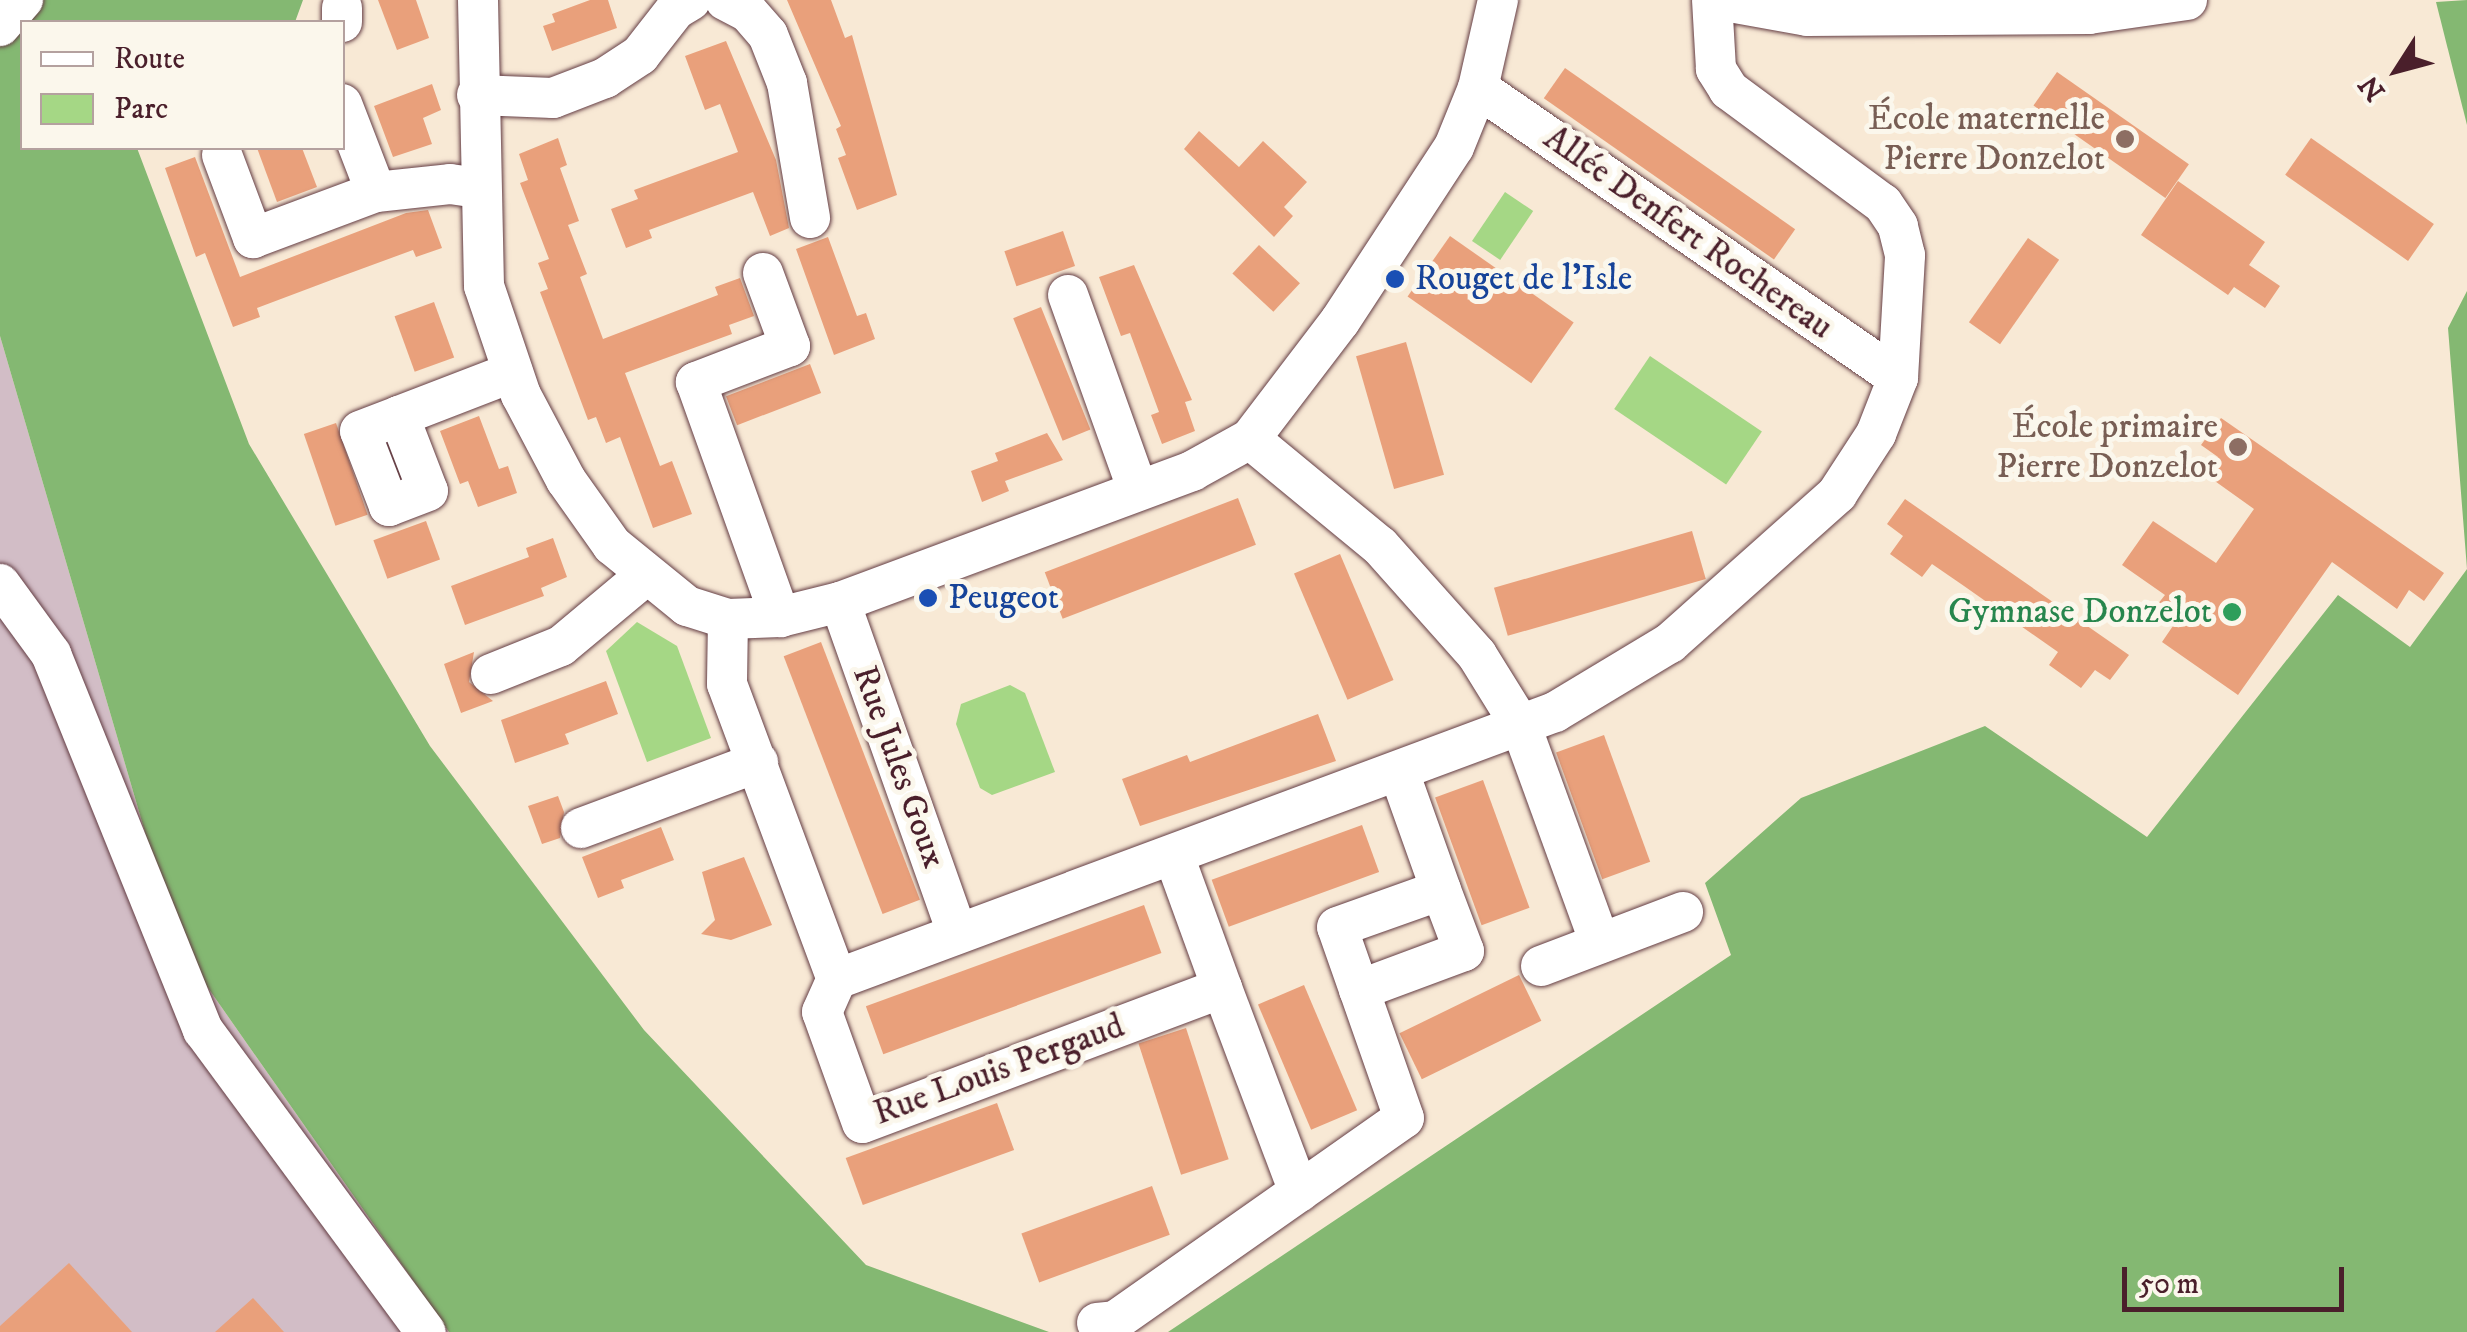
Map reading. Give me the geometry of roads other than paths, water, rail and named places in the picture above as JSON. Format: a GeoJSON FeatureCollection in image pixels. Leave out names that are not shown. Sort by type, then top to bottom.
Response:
{"type":"FeatureCollection","features":[{"type":"Feature","properties":{"kind":"street"},"geometry":{"type":"LineString","coordinates":[[0,26],[22,0]]}},
{"type":"Feature","properties":{"kind":"street"},"geometry":{"type":"LineString","coordinates":[[478,0],[484,286],[513,372],[566,480],[612,545],[686,606],[728,619],[780,617],[840,602],[1192,471],[1250,438],[1402,228],[1454,148],[1478,88],[1498,0]]}},
{"type":"Feature","properties":{"kind":"street"},"geometry":{"type":"LineString","coordinates":[[478,95],[553,98],[605,78],[640,55],[676,8],[691,0]]}},
{"type":"Feature","properties":{"kind":"street"},"geometry":{"type":"LineString","coordinates":[[725,0],[748,12],[768,36],[780,68],[810,218]]}},
{"type":"Feature","properties":{"kind":"street"},"geometry":{"type":"LineString","coordinates":[[728,619],[727,684],[837,979],[1521,726],[1620,677],[1670,643],[1812,522],[1876,434],[1898,378],[1905,255],[1898,226],[1883,204],[1729,90],[1716,69],[1715,0],[1807,16],[2089,14],[2187,0]]}},
{"type":"Feature","properties":{"kind":"street","name":"Allée Denfert Rochereau"},"geometry":{"type":"LineString","coordinates":[[1478,88],[1898,378]]}},
{"type":"Feature","properties":{"kind":"street"},"geometry":{"type":"LineString","coordinates":[[345,112],[376,192]]}},
{"type":"Feature","properties":{"kind":"street"},"geometry":{"type":"LineString","coordinates":[[222,155],[254,238],[376,192],[450,184],[480,188]]}},
{"type":"Feature","properties":{"kind":"street"},"geometry":{"type":"LineString","coordinates":[[763,273],[790,346],[696,382],[780,617]]}},
{"type":"Feature","properties":{"kind":"street"},"geometry":{"type":"LineString","coordinates":[[1068,296],[1138,490]]}},
{"type":"Feature","properties":{"kind":"street"},"geometry":{"type":"LineString","coordinates":[[398,416],[513,372]]}},
{"type":"Feature","properties":{"kind":"street"},"geometry":{"type":"LineString","coordinates":[[1250,438],[1380,546],[1477,655],[1521,726],[1600,943]]}},
{"type":"Feature","properties":{"kind":"street"},"geometry":{"type":"LineString","coordinates":[[491,674],[561,646],[645,576]]}},
{"type":"Feature","properties":{"kind":"street"},"geometry":{"type":"LineString","coordinates":[[0,584],[51,654],[203,1030],[426,1332]]}},
{"type":"Feature","properties":{"kind":"street","name":"Rue Jules Goux"},"geometry":{"type":"LineString","coordinates":[[840,602],[957,933]]}},
{"type":"Feature","properties":{"kind":"street"},"geometry":{"type":"LineString","coordinates":[[580,828],[758,762]]}},
{"type":"Feature","properties":{"kind":"street"},"geometry":{"type":"LineString","coordinates":[[1359,990],[1464,952],[1398,772]]}},
{"type":"Feature","properties":{"kind":"street"},"geometry":{"type":"LineString","coordinates":[[1174,856],[1299,1192]]}},
{"type":"Feature","properties":{"kind":"street"},"geometry":{"type":"LineString","coordinates":[[1097,1323],[1115,1320],[1404,1118],[1337,927],[1441,890]]}},
{"type":"Feature","properties":{"kind":"street"},"geometry":{"type":"LineString","coordinates":[[1541,966],[1682,912]]}},
{"type":"Feature","properties":{"kind":"street","name":"Rue Louis Pergaud"},"geometry":{"type":"LineString","coordinates":[[837,979],[822,1012],[862,1123],[1222,988]]}},
{"type":"Feature","properties":{"kind":"place","name":"École maternelle Pierre Donzelot"},"geometry":{"type":"Point","coordinates":[2125,139]}},
{"type":"Feature","properties":{"kind":"place","name":"Rouget de l'Isle"},"geometry":{"type":"Point","coordinates":[1395,279]}},
{"type":"Feature","properties":{"kind":"place","name":"École primaire Pierre Donzelot"},"geometry":{"type":"Point","coordinates":[2238,447]}},
{"type":"Feature","properties":{"kind":"place","name":"Peugeot"},"geometry":{"type":"Point","coordinates":[928,598]}},
{"type":"Feature","properties":{"kind":"place","name":"Gymnase Donzelot"},"geometry":{"type":"Point","coordinates":[2232,612]}}]}
